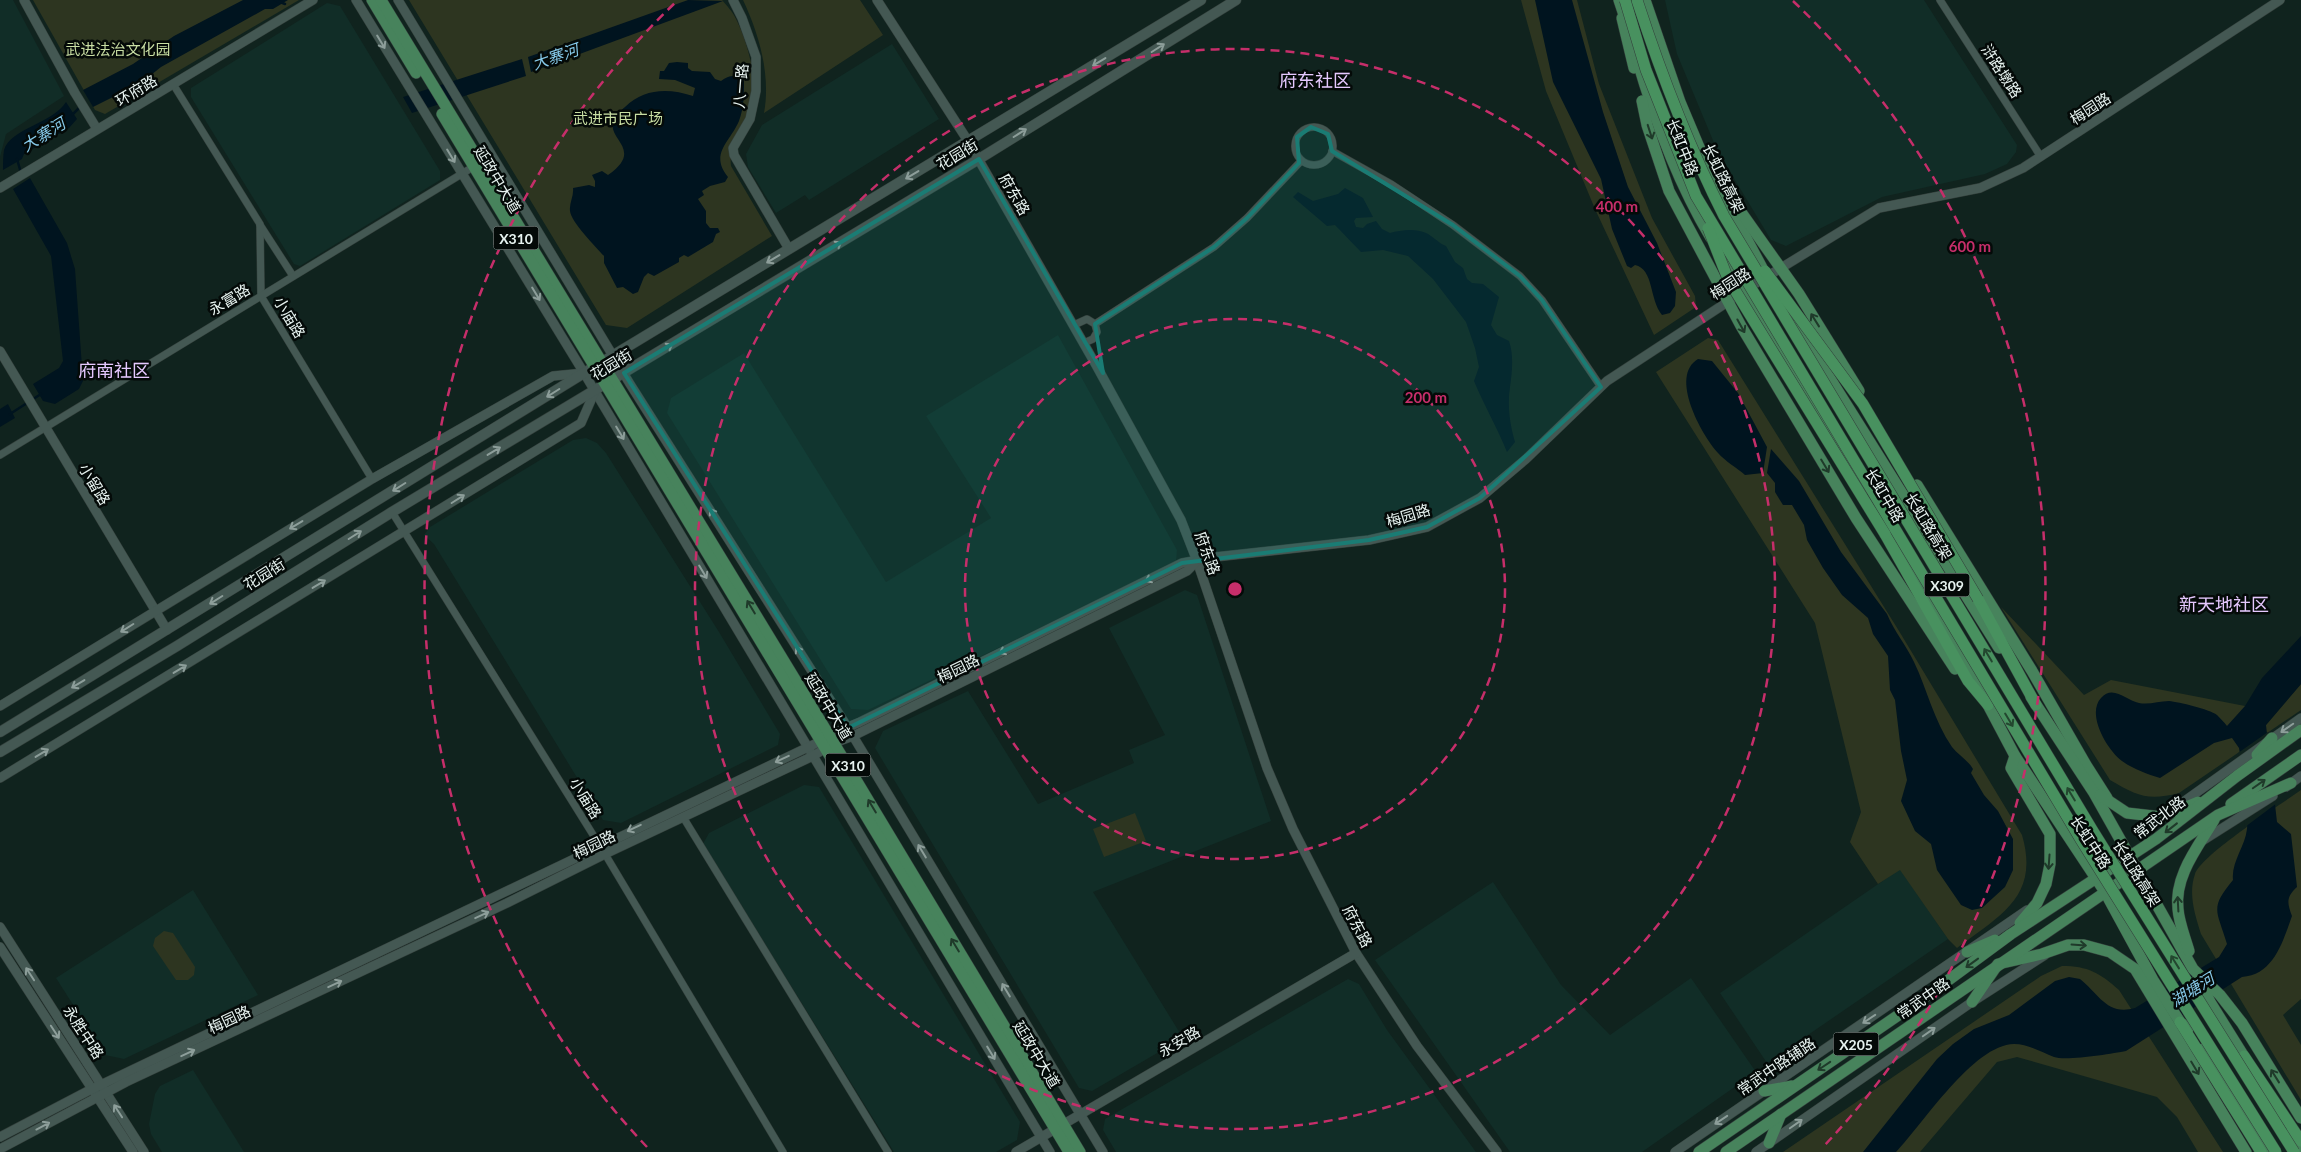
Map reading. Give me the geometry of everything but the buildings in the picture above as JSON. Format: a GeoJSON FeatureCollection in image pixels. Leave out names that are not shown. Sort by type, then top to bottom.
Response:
{"type":"FeatureCollection","features":[{"type":"Feature","properties":{"kind":"highway","name":"长虹路高架"},"geometry":{"type":"LineString","coordinates":[[1625,0],[1646,70],[1696,196],[2081,840],[2276,1152]]}},
{"type":"Feature","properties":{"kind":"highway","name":"长虹路高架"},"geometry":{"type":"LineString","coordinates":[[1637,0],[1661,74],[1690,145],[1724,216],[2093,831],[2294,1152]]}},
{"type":"Feature","properties":{"kind":"highway"},"geometry":{"type":"LineString","coordinates":[[1696,196],[1728,279],[1885,534],[1968,681],[1988,705]]}},
{"type":"Feature","properties":{"kind":"highway"},"geometry":{"type":"LineString","coordinates":[[1724,216],[1863,404],[1978,599],[2036,705]]}},
{"type":"Feature","properties":{"kind":"highway"},"geometry":{"type":"LineString","coordinates":[[2175,1024],[2261,1152]]}},
{"type":"Feature","properties":{"kind":"highway"},"geometry":{"type":"LineString","coordinates":[[2244,1056],[2301,1141]]}},
{"type":"Feature","properties":{"kind":"main road","name":"X310"},"geometry":{"type":"LineString","coordinates":[[372,0],[442,107]]}},
{"type":"Feature","properties":{"kind":"main road","name":"X310"},"geometry":{"type":"LineString","coordinates":[[381,0],[427,83]]}},
{"type":"Feature","properties":{"kind":"main road","name":"花园街"},"geometry":{"type":"LineString","coordinates":[[0,732],[1200,0]]}},
{"type":"Feature","properties":{"kind":"main road","name":"花园街"},"geometry":{"type":"LineString","coordinates":[[0,752],[177,646],[392,512],[979,159],[1236,0]]}},
{"type":"Feature","properties":{"kind":"main road","name":"长虹中路"},"geometry":{"type":"LineString","coordinates":[[1618,0],[1652,111],[1689,201],[1742,292],[1906,558],[1985,694],[1988,705],[2016,756],[2105,892],[2155,988]]}},
{"type":"Feature","properties":{"kind":"main road"},"geometry":{"type":"LineString","coordinates":[[1618,0],[1647,125],[1669,191],[1728,301],[1856,518],[1962,680],[1976,696],[1988,705]]}},
{"type":"Feature","properties":{"kind":"main road","name":"长虹中路"},"geometry":{"type":"LineString","coordinates":[[1645,0],[1680,102],[1704,159],[1766,276],[2036,705],[2094,793],[2193,969]]}},
{"type":"Feature","properties":{"kind":"main road","name":"延政中大道"},"geometry":{"type":"LineString","coordinates":[[442,107],[473,166],[594,368]]}},
{"type":"Feature","properties":{"kind":"main road","name":"延政中大道"},"geometry":{"type":"LineString","coordinates":[[442,107],[594,368]]}},
{"type":"Feature","properties":{"kind":"main road"},"geometry":{"type":"LineString","coordinates":[[1704,159],[1804,302],[2032,671],[2107,798]]}},
{"type":"Feature","properties":{"kind":"main road","name":"X310"},"geometry":{"type":"LineString","coordinates":[[594,368],[609,382]]}},
{"type":"Feature","properties":{"kind":"main road","name":"延政中大道"},"geometry":{"type":"LineString","coordinates":[[609,382],[1059,1127],[1070,1152]]}},
{"type":"Feature","properties":{"kind":"main road"},"geometry":{"type":"LineString","coordinates":[[2273,743],[2301,730]]}},
{"type":"Feature","properties":{"kind":"main road","name":"常武北路"},"geometry":{"type":"LineString","coordinates":[[2096,878],[2130,857],[2213,795],[2273,743]]}},
{"type":"Feature","properties":{"kind":"main road"},"geometry":{"type":"LineString","coordinates":[[2243,805],[2277,771],[2301,754]]}},
{"type":"Feature","properties":{"kind":"main road"},"geometry":{"type":"LineString","coordinates":[[1968,952],[2011,934],[2037,903],[2046,884],[2050,864],[2050,834],[2011,768],[2016,756]]}},
{"type":"Feature","properties":{"kind":"main road"},"geometry":{"type":"LineString","coordinates":[[2086,765],[2094,793],[2107,798],[2127,813],[2162,817],[2213,795]]}},
{"type":"Feature","properties":{"kind":"main road"},"geometry":{"type":"LineString","coordinates":[[2243,805],[2279,790],[2296,780]]}},
{"type":"Feature","properties":{"kind":"main road","name":"常武北路"},"geometry":{"type":"LineString","coordinates":[[2139,870],[2218,815],[2243,805]]}},
{"type":"Feature","properties":{"kind":"main road"},"geometry":{"type":"LineString","coordinates":[[2218,815],[2188,863],[2177,891],[2178,910],[2193,969],[2215,998],[2242,1023],[2301,1118]]}},
{"type":"Feature","properties":{"kind":"main road","name":"常武中路"},"geometry":{"type":"LineString","coordinates":[[1726,1152],[1998,964],[2139,870]]}},
{"type":"Feature","properties":{"kind":"main road","name":"常武中路"},"geometry":{"type":"LineString","coordinates":[[1699,1152],[1935,990],[2011,934],[2096,878]]}},
{"type":"Feature","properties":{"kind":"main road"},"geometry":{"type":"LineString","coordinates":[[1972,1002],[1998,964],[2068,945],[2084,945],[2110,952],[2135,969],[2155,988],[2246,1152]]}},
{"type":"Feature","properties":{"kind":"main road"},"geometry":{"type":"LineString","coordinates":[[2215,998],[2244,1056],[2301,1152]]}},
{"type":"Feature","properties":{"kind":"main road"},"geometry":{"type":"LineString","coordinates":[[2175,1024],[2193,1034],[2269,1152]]}},
{"type":"Feature","properties":{"kind":"main road"},"geometry":{"type":"LineString","coordinates":[[1764,1091],[1796,1085]]}},
{"type":"Feature","properties":{"kind":"main road"},"geometry":{"type":"LineString","coordinates":[[1769,1143],[1781,1114]]}},
{"type":"Feature","properties":{"kind":"main road","name":"延政中大道"},"geometry":{"type":"LineString","coordinates":[[1059,1127],[1080,1152]]}},
{"type":"Feature","properties":{"kind":"street"},"geometry":{"type":"LineString","coordinates":[[24,0],[75,93],[98,129]]}},
{"type":"Feature","properties":{"kind":"street","name":"环府路"},"geometry":{"type":"LineString","coordinates":[[0,188],[313,0]]}},
{"type":"Feature","properties":{"kind":"street"},"geometry":{"type":"LineString","coordinates":[[0,778],[581,423],[595,391],[594,368],[462,173],[356,0]]}},
{"type":"Feature","properties":{"kind":"street"},"geometry":{"type":"LineString","coordinates":[[398,0],[624,373],[850,732],[1103,1152]]}},
{"type":"Feature","properties":{"kind":"street","name":"八一路"},"geometry":{"type":"LineString","coordinates":[[733,0],[742,18],[756,57],[756,91],[750,119],[733,148],[734,155],[789,249]]}},
{"type":"Feature","properties":{"kind":"street","name":"府东路"},"geometry":{"type":"LineString","coordinates":[[877,0],[979,159],[1074,325],[1181,520],[1197,561],[1267,768],[1293,829],[1356,953],[1417,1046],[1497,1152]]}},
{"type":"Feature","properties":{"kind":"street","name":"浒路墩路"},"geometry":{"type":"LineString","coordinates":[[1940,0],[2041,157]]}},
{"type":"Feature","properties":{"kind":"street","name":"梅园路"},"geometry":{"type":"LineString","coordinates":[[0,1137],[94,1094],[599,845],[808,747],[828,742],[850,732],[1187,571],[1197,561],[1215,557],[1369,540],[1427,527],[1480,498],[1526,459],[1601,387],[1766,276],[1879,208],[1980,188],[2041,157],[2280,0]]}},
{"type":"Feature","properties":{"kind":"street"},"geometry":{"type":"LineString","coordinates":[[173,84],[293,276]]}},
{"type":"Feature","properties":{"kind":"street"},"geometry":{"type":"LineString","coordinates":[[1312,127],[1324,130],[1332,139],[1332,151],[1325,162],[1313,166],[1301,161],[1297,156],[1295,143],[1300,132],[1312,127]]}},
{"type":"Feature","properties":{"kind":"street"},"geometry":{"type":"LineString","coordinates":[[1332,151],[1391,184],[1453,225],[1520,276],[1542,300],[1601,387]]}},
{"type":"Feature","properties":{"kind":"street"},"geometry":{"type":"LineString","coordinates":[[1096,324],[1214,247],[1247,218],[1301,161]]}},
{"type":"Feature","properties":{"kind":"street","name":"永富路"},"geometry":{"type":"LineString","coordinates":[[0,455],[473,166]]}},
{"type":"Feature","properties":{"kind":"street","name":"小庙路"},"geometry":{"type":"LineString","coordinates":[[260,224],[261,296],[372,479]]}},
{"type":"Feature","properties":{"kind":"street"},"geometry":{"type":"LineString","coordinates":[[1074,325],[1087,319],[1096,324]]}},
{"type":"Feature","properties":{"kind":"street"},"geometry":{"type":"LineString","coordinates":[[1084,343],[1093,339],[1097,332],[1096,324]]}},
{"type":"Feature","properties":{"kind":"street","name":"小留路"},"geometry":{"type":"LineString","coordinates":[[0,351],[167,630]]}},
{"type":"Feature","properties":{"kind":"street"},"geometry":{"type":"LineString","coordinates":[[0,706],[372,479],[553,376],[594,368]]}},
{"type":"Feature","properties":{"kind":"street"},"geometry":{"type":"LineString","coordinates":[[595,391],[1050,1152]]}},
{"type":"Feature","properties":{"kind":"street","name":"小庙路"},"geometry":{"type":"LineString","coordinates":[[392,512],[605,854],[783,1152]]}},
{"type":"Feature","properties":{"kind":"street"},"geometry":{"type":"LineString","coordinates":[[2162,817],[2239,761],[2273,743],[2301,718]]}},
{"type":"Feature","properties":{"kind":"street","name":"梅园路"},"geometry":{"type":"LineString","coordinates":[[104,1089],[498,908],[605,854],[813,756],[828,742]]}},
{"type":"Feature","properties":{"kind":"street"},"geometry":{"type":"LineString","coordinates":[[2201,841],[2243,805]]}},
{"type":"Feature","properties":{"kind":"street"},"geometry":{"type":"LineString","coordinates":[[683,817],[888,1152]]}},
{"type":"Feature","properties":{"kind":"street","name":"常武中路辅路"},"geometry":{"type":"LineString","coordinates":[[1675,1152],[2037,903]]}},
{"type":"Feature","properties":{"kind":"street","name":"永胜中路"},"geometry":{"type":"LineString","coordinates":[[0,926],[144,1152]]}},
{"type":"Feature","properties":{"kind":"street","name":"永胜中路"},"geometry":{"type":"LineString","coordinates":[[0,947],[133,1152]]}},
{"type":"Feature","properties":{"kind":"street"},"geometry":{"type":"LineString","coordinates":[[1756,1152],[1972,1002],[2052,950]]}},
{"type":"Feature","properties":{"kind":"street","name":"永安路"},"geometry":{"type":"LineString","coordinates":[[1016,1152],[1356,953]]}},
{"type":"Feature","properties":{"kind":"street","name":"梅园路"},"geometry":{"type":"LineString","coordinates":[[0,1149],[94,1094]]}},
{"type":"Feature","properties":{"kind":"highlighted area"},"geometry":{"type":"Polygon","coordinates":[[[1311,127],[1328,134],[1332,151],[1453,225],[1520,276],[1542,300],[1601,387],[1480,498],[1427,527],[1369,540],[1182,563],[848,728],[624,373],[979,159],[1103,373],[1095,324],[1214,247],[1247,218],[1299,163],[1297,137],[1311,127]]]}},
{"type":"Feature","properties":{"kind":"shaded area"},"geometry":{"type":"Polygon","coordinates":[[[0,0],[13,0],[64,96],[6,134],[0,157],[0,0]]]}},
{"type":"Feature","properties":{"kind":"shaded area"},"geometry":{"type":"Polygon","coordinates":[[[1665,0],[1924,0],[2017,145],[2016,152],[2007,164],[1985,174],[1882,197],[1786,246],[1771,240],[1717,150],[1677,54],[1665,0]]]}},
{"type":"Feature","properties":{"kind":"shaded area"},"geometry":{"type":"Polygon","coordinates":[[[327,3],[340,6],[440,171],[440,180],[300,266],[294,264],[191,97],[191,88],[327,3]]]}},
{"type":"Feature","properties":{"kind":"shaded area"},"geometry":{"type":"Polygon","coordinates":[[[892,44],[939,119],[809,200],[805,195],[776,213],[748,167],[746,154],[762,125],[892,44]]]}},
{"type":"Feature","properties":{"kind":"shaded area"},"geometry":{"type":"Polygon","coordinates":[[[1058,335],[1177,550],[1176,563],[868,710],[851,709],[667,413],[671,398],[744,353],[886,582],[991,518],[926,416],[1058,335]]]}},
{"type":"Feature","properties":{"kind":"shaded area"},"geometry":{"type":"Polygon","coordinates":[[[586,438],[597,443],[606,453],[719,632],[780,734],[778,745],[621,823],[603,820],[434,544],[424,535],[430,527],[573,440],[586,438]]]}},
{"type":"Feature","properties":{"kind":"shaded area"},"geometry":{"type":"Polygon","coordinates":[[[1185,590],[1197,595],[1271,821],[1093,892],[1183,1038],[1092,1091],[1079,1088],[875,748],[883,731],[968,691],[1038,804],[1134,763],[1129,750],[1165,735],[1109,628],[1185,590]]]}},
{"type":"Feature","properties":{"kind":"shaded area"},"geometry":{"type":"Polygon","coordinates":[[[804,785],[819,787],[1020,1122],[1017,1140],[996,1152],[894,1152],[703,844],[709,833],[804,785]]]}},
{"type":"Feature","properties":{"kind":"shaded area"},"geometry":{"type":"Polygon","coordinates":[[[1900,869],[1948,939],[1767,1063],[1720,993],[1900,869]]]}},
{"type":"Feature","properties":{"kind":"shaded area"},"geometry":{"type":"Polygon","coordinates":[[[1493,882],[1561,985],[1610,1035],[1691,978],[1756,1072],[1642,1152],[1510,1152],[1375,960],[1493,882]]]}},
{"type":"Feature","properties":{"kind":"shaded area"},"geometry":{"type":"Polygon","coordinates":[[[193,890],[258,995],[124,1059],[105,1055],[56,978],[193,890]]]}},
{"type":"Feature","properties":{"kind":"shaded area"},"geometry":{"type":"Polygon","coordinates":[[[1348,979],[1359,984],[1387,1030],[1476,1152],[1116,1152],[1103,1130],[1105,1119],[1348,979]]]}},
{"type":"Feature","properties":{"kind":"shaded area"},"geometry":{"type":"Polygon","coordinates":[[[193,1070],[244,1152],[162,1152],[151,1134],[149,1124],[155,1094],[160,1086],[193,1070]]]}},
{"type":"Feature","properties":{"kind":"green space","name":"武进法治文化园"},"geometry":{"type":"Polygon","coordinates":[[[33,0],[299,0],[105,114],[95,110],[33,0]]]}},
{"type":"Feature","properties":{"kind":"green space","name":"武进市民广场"},"geometry":{"type":"Polygon","coordinates":[[[409,0],[722,0],[735,16],[740,27],[751,61],[754,85],[752,105],[734,143],[731,166],[772,236],[627,328],[606,325],[409,0]]]}},
{"type":"Feature","properties":{"kind":"green space"},"geometry":{"type":"Polygon","coordinates":[[[743,0],[860,0],[883,35],[764,113],[766,99],[765,70],[759,41],[743,0]]]}},
{"type":"Feature","properties":{"kind":"green space"},"geometry":{"type":"Polygon","coordinates":[[[1521,0],[1577,0],[1599,84],[1652,218],[1695,296],[1696,307],[1654,335],[1595,209],[1546,91],[1521,0]]]}},
{"type":"Feature","properties":{"kind":"green space"},"geometry":{"type":"Polygon","coordinates":[[[1708,338],[1718,340],[1899,631],[2022,835],[2026,856],[2025,874],[2021,889],[2001,914],[1957,948],[1948,939],[1900,870],[1878,884],[1850,842],[1861,812],[1815,623],[1656,372],[1708,338]]]}},
{"type":"Feature","properties":{"kind":"green space"},"geometry":{"type":"Polygon","coordinates":[[[2001,607],[2084,695],[2111,680],[2245,706],[2266,725],[2301,684],[2301,710],[2179,793],[2159,797],[2143,796],[2110,780],[2001,607]]]}},
{"type":"Feature","properties":{"kind":"green space"},"geometry":{"type":"Polygon","coordinates":[[[2301,790],[2301,999],[2283,1015],[2301,1045],[2301,1100],[2201,934],[2193,904],[2192,889],[2195,874],[2212,854],[2301,790]]]}},
{"type":"Feature","properties":{"kind":"green space"},"geometry":{"type":"Polygon","coordinates":[[[1135,813],[1146,841],[1104,857],[1093,829],[1135,813]]]}},
{"type":"Feature","properties":{"kind":"green space"},"geometry":{"type":"Polygon","coordinates":[[[164,931],[173,933],[195,967],[194,975],[188,980],[176,980],[153,946],[155,938],[164,931]]]}},
{"type":"Feature","properties":{"kind":"green space"},"geometry":{"type":"Polygon","coordinates":[[[2062,966],[2086,969],[2106,979],[2119,990],[2223,1152],[2198,1152],[2177,1117],[2157,1097],[2017,1057],[1997,1062],[1920,1152],[1783,1152],[2041,976],[2062,966]]]}},
{"type":"Feature","properties":{"kind":"water"},"geometry":{"type":"Polygon","coordinates":[[[243,0],[288,0],[273,9],[265,9],[161,67],[141,83],[93,107],[83,90],[133,64],[174,36],[243,0]]]}},
{"type":"Feature","properties":{"kind":"water"},"geometry":{"type":"Polygon","coordinates":[[[688,0],[723,1],[531,72],[528,57],[688,0]]]}},
{"type":"Feature","properties":{"kind":"water"},"geometry":{"type":"Polygon","coordinates":[[[1535,0],[1572,0],[1603,112],[1628,187],[1657,243],[1676,292],[1675,306],[1670,313],[1662,315],[1645,272],[1635,265],[1631,268],[1627,266],[1612,229],[1601,179],[1553,82],[1535,0]]]}},
{"type":"Feature","properties":{"kind":"water"},"geometry":{"type":"Polygon","coordinates":[[[522,59],[526,76],[412,113],[403,97],[522,59]]]}},
{"type":"Feature","properties":{"kind":"water"},"geometry":{"type":"Polygon","coordinates":[[[669,63],[688,63],[688,68],[692,71],[710,72],[715,79],[721,81],[732,76],[744,81],[741,116],[721,155],[720,162],[728,177],[725,182],[710,186],[702,191],[704,195],[698,199],[706,211],[706,223],[710,228],[718,228],[720,232],[716,234],[713,242],[688,257],[684,255],[679,258],[679,262],[654,276],[648,273],[644,277],[638,292],[633,294],[623,287],[617,288],[604,263],[604,256],[571,216],[570,205],[573,188],[589,185],[595,187],[592,175],[602,171],[608,175],[623,159],[624,152],[615,134],[613,122],[620,112],[632,101],[640,96],[657,91],[684,93],[693,96],[695,88],[675,80],[659,79],[660,71],[664,71],[669,63]]]}},
{"type":"Feature","properties":{"kind":"water"},"geometry":{"type":"Polygon","coordinates":[[[66,102],[77,119],[69,128],[24,154],[22,159],[3,170],[4,150],[8,143],[23,131],[52,115],[66,102]]]}},
{"type":"Feature","properties":{"kind":"water"},"geometry":{"type":"Polygon","coordinates":[[[30,178],[67,243],[75,269],[83,381],[79,389],[55,404],[43,401],[33,384],[59,368],[63,361],[51,256],[13,189],[30,178]]]}},
{"type":"Feature","properties":{"kind":"water"},"geometry":{"type":"Polygon","coordinates":[[[1345,188],[1363,198],[1373,217],[1356,218],[1354,221],[1356,227],[1363,228],[1367,224],[1376,221],[1382,229],[1390,233],[1418,230],[1426,233],[1446,246],[1455,262],[1463,268],[1467,279],[1472,283],[1483,284],[1499,297],[1491,325],[1497,335],[1509,341],[1512,358],[1509,408],[1515,442],[1507,452],[1474,381],[1479,367],[1466,322],[1433,279],[1408,256],[1383,250],[1361,252],[1335,225],[1327,226],[1293,197],[1298,192],[1313,201],[1338,194],[1345,188]]]}},
{"type":"Feature","properties":{"kind":"water"},"geometry":{"type":"Polygon","coordinates":[[[1698,359],[1712,361],[1738,393],[1767,447],[1763,473],[1745,475],[1721,456],[1704,433],[1691,405],[1687,391],[1686,378],[1690,367],[1698,359]]]}},
{"type":"Feature","properties":{"kind":"water"},"geometry":{"type":"Polygon","coordinates":[[[8,404],[15,418],[0,427],[0,409],[8,404]]]}},
{"type":"Feature","properties":{"kind":"water"},"geometry":{"type":"Polygon","coordinates":[[[1771,449],[1799,481],[1841,552],[1887,614],[1919,672],[1935,716],[1946,737],[1954,750],[1973,769],[1971,773],[1984,795],[1998,811],[2013,839],[2013,870],[2005,887],[1982,908],[1972,910],[1961,905],[1937,870],[1931,844],[1915,831],[1901,801],[1907,780],[1901,751],[1895,700],[1890,690],[1888,656],[1873,634],[1868,618],[1842,595],[1823,568],[1807,540],[1804,525],[1792,505],[1783,505],[1775,492],[1775,483],[1767,473],[1771,449]]]}},
{"type":"Feature","properties":{"kind":"water","name":"湖塘河"},"geometry":{"type":"Polygon","coordinates":[[[2301,636],[2301,684],[2266,725],[2277,822],[2291,834],[2297,887],[2288,900],[2292,916],[2289,926],[2281,946],[2270,963],[2253,975],[2242,977],[2126,1051],[2089,1057],[2060,1058],[2019,1044],[1998,1048],[1982,1057],[1966,1071],[1896,1152],[1863,1152],[1937,1059],[1953,1044],[1974,1029],[2009,1015],[2055,981],[2069,977],[2080,979],[2104,1002],[2117,1009],[2125,1010],[2135,1008],[2219,957],[2227,944],[2218,916],[2218,904],[2233,880],[2234,867],[2246,836],[2248,819],[2247,799],[2239,748],[2232,738],[2214,743],[2160,778],[2131,766],[2116,756],[2100,731],[2097,722],[2097,705],[2101,698],[2110,693],[2120,694],[2134,702],[2146,704],[2169,701],[2208,710],[2217,715],[2227,726],[2245,706],[2262,678],[2301,636]]]}},
{"type":"Feature","properties":{"kind":"pier"},"geometry":{"type":"Polygon","coordinates":[[[2268,732],[2277,803],[2245,827],[2238,753],[2268,732]]]}},
{"type":"Feature","properties":{"kind":"waterway","name":"大寨河"},"geometry":{"type":"LineString","coordinates":[[275,0],[285,4]]}},
{"type":"Feature","properties":{"kind":"waterway","name":"大寨河"},"geometry":{"type":"LineString","coordinates":[[72,115],[81,106]]}},
{"type":"Feature","properties":{"kind":"waterway","name":"大寨河"},"geometry":{"type":"LineString","coordinates":[[17,159],[21,173]]}},
{"type":"Feature","properties":{"kind":"waterway","name":"大寨河"},"geometry":{"type":"LineString","coordinates":[[10,414],[41,394]]}},
{"type":"Feature","properties":{"kind":"district","name":"府东社区"},"geometry":{"type":"Point","coordinates":[1315,80]}},
{"type":"Feature","properties":{"kind":"district","name":"府南社区"},"geometry":{"type":"Point","coordinates":[114,370]}},
{"type":"Feature","properties":{"kind":"district","name":"新天地社区"},"geometry":{"type":"Point","coordinates":[2224,604]}}]}
